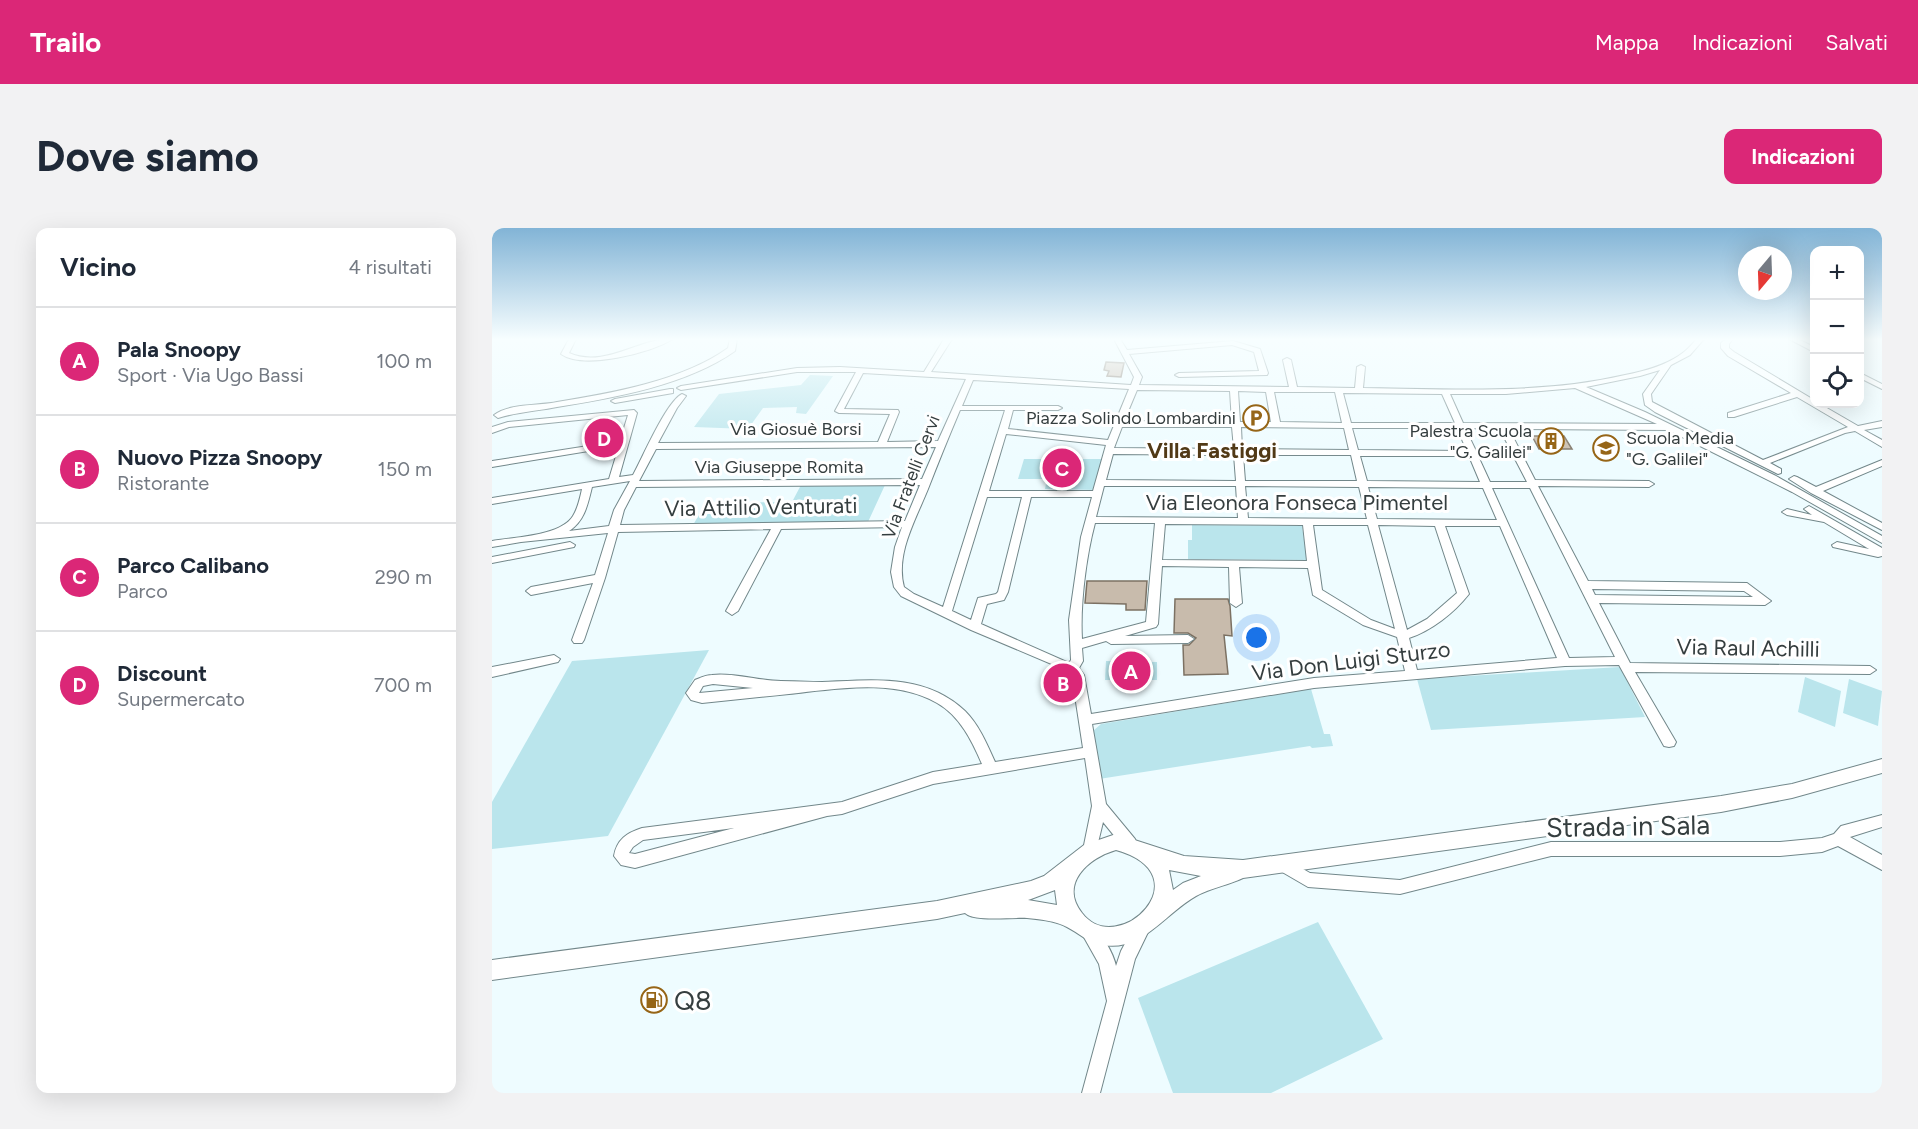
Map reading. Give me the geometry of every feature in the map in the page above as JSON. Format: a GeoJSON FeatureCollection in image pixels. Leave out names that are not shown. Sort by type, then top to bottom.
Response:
{"type":"FeatureCollection","features":[{"type":"Feature","properties":{"kind":"main road"},"geometry":{"type":"LineString","coordinates":[[492,970],[937,910],[1031,890],[1051,882],[1090,850],[1110,843],[1130,843],[1169,864],[1186,867],[1242,869],[1721,804],[1792,791],[1882,766]]}},
{"type":"Feature","properties":{"kind":"main road"},"geometry":{"type":"LineString","coordinates":[[1150,920],[1164,897],[1165,881],[1160,867],[1151,855]]}},
{"type":"Feature","properties":{"kind":"main road"},"geometry":{"type":"LineString","coordinates":[[1073,865],[1066,878],[1064,892],[1066,906],[1081,925]]}},
{"type":"Feature","properties":{"kind":"main road"},"geometry":{"type":"LineString","coordinates":[[937,910],[1031,908],[1047,910],[1101,935],[1116,936],[1130,933],[1190,889],[1242,869]]}},
{"type":"Feature","properties":{"kind":"street"},"geometry":{"type":"LineString","coordinates":[[492,425],[515,409],[537,408],[662,379]]}},
{"type":"Feature","properties":{"kind":"street"},"geometry":{"type":"LineString","coordinates":[[492,430],[502,418],[651,394],[669,398],[702,384],[733,379]]}},
{"type":"Feature","properties":{"kind":"street"},"geometry":{"type":"LineString","coordinates":[[856,379],[838,411],[895,412],[880,445]]}},
{"type":"Feature","properties":{"kind":"street","name":"Via Fratelli Cervi"},"geometry":{"type":"LineString","coordinates":[[946,614],[915,600],[901,590],[898,584],[899,555],[908,524],[940,444],[969,379]]}},
{"type":"Feature","properties":{"kind":"street"},"geometry":{"type":"LineString","coordinates":[[995,379],[1234,391],[1445,392],[1506,392],[1575,386],[1613,379]]}},
{"type":"Feature","properties":{"kind":"street"},"geometry":{"type":"LineString","coordinates":[[1072,668],[1077,661],[1075,620],[1077,592],[1090,520],[1110,447],[1136,379]]}},
{"type":"Feature","properties":{"kind":"street"},"geometry":{"type":"LineString","coordinates":[[1292,379],[1294,390]]}},
{"type":"Feature","properties":{"kind":"street"},"geometry":{"type":"LineString","coordinates":[[1359,390],[1360,379]]}},
{"type":"Feature","properties":{"kind":"street"},"geometry":{"type":"LineString","coordinates":[[1642,379],[1651,389]]}},
{"type":"Feature","properties":{"kind":"street"},"geometry":{"type":"LineString","coordinates":[[1648,403],[1646,398],[1658,379]]}},
{"type":"Feature","properties":{"kind":"street"},"geometry":{"type":"LineString","coordinates":[[1773,379],[1882,444]]}},
{"type":"Feature","properties":{"kind":"street"},"geometry":{"type":"LineString","coordinates":[[1868,379],[1882,387]]}},
{"type":"Feature","properties":{"kind":"street"},"geometry":{"type":"LineString","coordinates":[[1575,386],[1629,407],[1834,509]]}},
{"type":"Feature","properties":{"kind":"street"},"geometry":{"type":"LineString","coordinates":[[1270,390],[1276,425]]}},
{"type":"Feature","properties":{"kind":"street"},"geometry":{"type":"LineString","coordinates":[[1338,390],[1412,673]]}},
{"type":"Feature","properties":{"kind":"street"},"geometry":{"type":"LineString","coordinates":[[1234,391],[1243,521]]}},
{"type":"Feature","properties":{"kind":"street"},"geometry":{"type":"LineString","coordinates":[[578,640],[600,578],[619,510],[652,446],[669,398],[683,392]]}},
{"type":"Feature","properties":{"kind":"street"},"geometry":{"type":"LineString","coordinates":[[1445,392],[1565,662]]}},
{"type":"Feature","properties":{"kind":"street"},"geometry":{"type":"LineString","coordinates":[[1731,415],[1797,394]]}},
{"type":"Feature","properties":{"kind":"street"},"geometry":{"type":"LineString","coordinates":[[1629,407],[1634,402],[1648,403],[1817,491],[1882,528]]}},
{"type":"Feature","properties":{"kind":"street"},"geometry":{"type":"LineString","coordinates":[[956,408],[1058,408]]}},
{"type":"Feature","properties":{"kind":"street"},"geometry":{"type":"LineString","coordinates":[[1010,408],[946,614],[1072,668],[1078,675],[1099,806],[1090,850]]}},
{"type":"Feature","properties":{"kind":"street"},"geometry":{"type":"LineString","coordinates":[[502,418],[633,413],[613,481]]}},
{"type":"Feature","properties":{"kind":"street"},"geometry":{"type":"LineString","coordinates":[[1118,424],[1669,427]]}},
{"type":"Feature","properties":{"kind":"street"},"geometry":{"type":"LineString","coordinates":[[1761,463],[1856,428],[1882,424]]}},
{"type":"Feature","properties":{"kind":"street"},"geometry":{"type":"LineString","coordinates":[[1503,426],[1625,664],[1669,742]]}},
{"type":"Feature","properties":{"kind":"street"},"geometry":{"type":"LineString","coordinates":[[1002,431],[1110,447],[1238,452],[1516,454]]}},
{"type":"Feature","properties":{"kind":"street"},"geometry":{"type":"LineString","coordinates":[[492,464],[624,443]]}},
{"type":"Feature","properties":{"kind":"street","name":"Via Giosuè Borsi"},"geometry":{"type":"LineString","coordinates":[[652,446],[940,444]]}},
{"type":"Feature","properties":{"kind":"street"},"geometry":{"type":"LineString","coordinates":[[1792,487],[1817,491],[1882,463]]}},
{"type":"Feature","properties":{"kind":"street","name":"Via Giuseppe Romita"},"geometry":{"type":"LineString","coordinates":[[492,501],[613,481],[926,482]]}},
{"type":"Feature","properties":{"kind":"street"},"geometry":{"type":"LineString","coordinates":[[1102,483],[1649,484]]}},
{"type":"Feature","properties":{"kind":"street"},"geometry":{"type":"LineString","coordinates":[[492,544],[569,528],[576,522],[588,485]]}},
{"type":"Feature","properties":{"kind":"street"},"geometry":{"type":"LineString","coordinates":[[1817,491],[1822,500],[1882,540]]}},
{"type":"Feature","properties":{"kind":"street"},"geometry":{"type":"LineString","coordinates":[[984,494],[1098,494]]}},
{"type":"Feature","properties":{"kind":"street"},"geometry":{"type":"LineString","coordinates":[[975,627],[982,601],[1000,597],[1003,592],[1027,494]]}},
{"type":"Feature","properties":{"kind":"street"},"geometry":{"type":"LineString","coordinates":[[1809,509],[1882,554]]}},
{"type":"Feature","properties":{"kind":"street"},"geometry":{"type":"LineString","coordinates":[[1787,513],[1833,523]]}},
{"type":"Feature","properties":{"kind":"street","name":"Via Eleonora Fonseca Pimentel"},"geometry":{"type":"LineString","coordinates":[[1090,520],[1504,523]]}},
{"type":"Feature","properties":{"kind":"street"},"geometry":{"type":"LineString","coordinates":[[1077,645],[1152,624],[1160,520]]}},
{"type":"Feature","properties":{"kind":"street"},"geometry":{"type":"LineString","coordinates":[[1307,521],[1317,592],[1382,630],[1401,635],[1419,630],[1463,594],[1439,522]]}},
{"type":"Feature","properties":{"kind":"street","name":"Via Attilio Venturati"},"geometry":{"type":"LineString","coordinates":[[520,539],[614,529],[908,524]]}},
{"type":"Feature","properties":{"kind":"street"},"geometry":{"type":"LineString","coordinates":[[732,611],[778,526]]}},
{"type":"Feature","properties":{"kind":"street"},"geometry":{"type":"LineString","coordinates":[[492,560],[570,545]]}},
{"type":"Feature","properties":{"kind":"street"},"geometry":{"type":"LineString","coordinates":[[1838,545],[1882,554]]}},
{"type":"Feature","properties":{"kind":"street"},"geometry":{"type":"LineString","coordinates":[[1156,563],[1314,565]]}},
{"type":"Feature","properties":{"kind":"street"},"geometry":{"type":"LineString","coordinates":[[1234,564],[1236,603]]}},
{"type":"Feature","properties":{"kind":"street"},"geometry":{"type":"LineString","coordinates":[[531,591],[600,578]]}},
{"type":"Feature","properties":{"kind":"street"},"geometry":{"type":"LineString","coordinates":[[1584,585],[1747,586],[1765,601],[1591,599]]}},
{"type":"Feature","properties":{"kind":"street"},"geometry":{"type":"LineString","coordinates":[[1677,586],[1686,600]]}},
{"type":"Feature","properties":{"kind":"street"},"geometry":{"type":"LineString","coordinates":[[1095,641],[1188,639]]}},
{"type":"Feature","properties":{"kind":"street"},"geometry":{"type":"LineString","coordinates":[[492,672],[554,659]]}},
{"type":"Feature","properties":{"kind":"street","name":"Via Don Luigi Sturzo"},"geometry":{"type":"LineString","coordinates":[[1086,720],[1314,683],[1565,662],[1625,664]]}},
{"type":"Feature","properties":{"kind":"street","name":"Via Raul Achilli"},"geometry":{"type":"LineString","coordinates":[[1625,664],[1870,670]]}},
{"type":"Feature","properties":{"kind":"street"},"geometry":{"type":"LineString","coordinates":[[818,686],[776,686],[713,679],[699,684],[692,693],[695,697],[702,698],[880,682],[917,689],[952,706],[967,719],[977,734],[991,769]]}},
{"type":"Feature","properties":{"kind":"street"},"geometry":{"type":"LineString","coordinates":[[824,811],[642,834],[626,843],[621,850],[621,856],[626,860],[635,861],[859,803],[923,780],[1089,752]]}},
{"type":"Feature","properties":{"kind":"street"},"geometry":{"type":"LineString","coordinates":[[1099,806],[1130,843]]}},
{"type":"Feature","properties":{"kind":"street","name":"Strada in Sala"},"geometry":{"type":"LineString","coordinates":[[1282,864],[1308,880],[1400,886],[1551,849],[1749,851],[1822,845],[1839,839],[1846,831],[1882,821]]}},
{"type":"Feature","properties":{"kind":"street"},"geometry":{"type":"LineString","coordinates":[[1839,839],[1882,864]]}},
{"type":"Feature","properties":{"kind":"street"},"geometry":{"type":"LineString","coordinates":[[1091,1093],[1127,957],[1150,920]]}},
{"type":"Feature","properties":{"kind":"street"},"geometry":{"type":"LineString","coordinates":[[1081,925],[1107,961],[1115,1005]]}},
{"type":"Feature","properties":{"kind":"shaded area"},"geometry":{"type":"Polygon","coordinates":[[[806,379],[831,379],[806,414],[796,413],[797,407],[763,408],[748,429],[694,427],[719,394],[801,385],[806,379]]]}},
{"type":"Feature","properties":{"kind":"shaded area"},"geometry":{"type":"Polygon","coordinates":[[[1024,459],[1104,459],[1097,490],[1045,489],[1047,479],[1018,479],[1024,459]]]}},
{"type":"Feature","properties":{"kind":"shaded area"},"geometry":{"type":"Polygon","coordinates":[[[801,485],[885,485],[868,522],[693,525],[706,503],[792,502],[801,485]]]}},
{"type":"Feature","properties":{"kind":"shaded area"},"geometry":{"type":"Polygon","coordinates":[[[1192,525],[1302,526],[1307,560],[1188,559],[1188,540],[1192,540],[1192,525]]]}},
{"type":"Feature","properties":{"kind":"shaded area"},"geometry":{"type":"Polygon","coordinates":[[[709,650],[608,836],[492,849],[492,802],[572,661],[709,650]]]}},
{"type":"Feature","properties":{"kind":"shaded area"},"geometry":{"type":"Polygon","coordinates":[[[1106,661],[1157,662],[1157,680],[1105,680],[1106,661]]]}},
{"type":"Feature","properties":{"kind":"shaded area"},"geometry":{"type":"Polygon","coordinates":[[[1620,667],[1645,717],[1431,730],[1417,679],[1620,667]]]}},
{"type":"Feature","properties":{"kind":"shaded area"},"geometry":{"type":"Polygon","coordinates":[[[1805,677],[1841,691],[1835,727],[1798,712],[1805,677]]]}},
{"type":"Feature","properties":{"kind":"shaded area"},"geometry":{"type":"Polygon","coordinates":[[[1849,679],[1882,691],[1878,726],[1843,713],[1849,679]]]}},
{"type":"Feature","properties":{"kind":"shaded area"},"geometry":{"type":"Polygon","coordinates":[[[1311,689],[1324,734],[1330,734],[1333,746],[1312,748],[1310,746],[1099,779],[1093,731],[1101,724],[1311,689]]]}},
{"type":"Feature","properties":{"kind":"shaded area"},"geometry":{"type":"Polygon","coordinates":[[[1318,922],[1383,1039],[1271,1093],[1173,1093],[1138,998],[1318,922]]]}},
{"type":"Feature","properties":{"kind":"building","name":"Palestra Scuola \"G. Galilei\""},"geometry":{"type":"Polygon","coordinates":[[[1532,436],[1564,436],[1572,449],[1539,449],[1532,436]]]}},
{"type":"Feature","properties":{"kind":"building"},"geometry":{"type":"Polygon","coordinates":[[[1087,581],[1147,581],[1145,610],[1126,610],[1126,604],[1085,603],[1087,581]]]}},
{"type":"Feature","properties":{"kind":"building"},"geometry":{"type":"Polygon","coordinates":[[[1175,599],[1228,599],[1232,636],[1224,635],[1228,674],[1184,675],[1183,645],[1189,645],[1196,638],[1188,633],[1174,633],[1175,599]]]}},
{"type":"Feature","properties":{"kind":"place","name":"Piazza Solindo Lombardini"},"geometry":{"type":"Point","coordinates":[1256,418]}},
{"type":"Feature","properties":{"kind":"place","name":"Discount"},"geometry":{"type":"Point","coordinates":[604,438]}},
{"type":"Feature","properties":{"kind":"place","name":"Palestra Scuola \"G. Galilei\""},"geometry":{"type":"Point","coordinates":[1551,441]}},
{"type":"Feature","properties":{"kind":"place","name":"Scuola Media \"G. Galilei\""},"geometry":{"type":"Point","coordinates":[1606,448]}},
{"type":"Feature","properties":{"kind":"place","name":"Parco Calibano"},"geometry":{"type":"Point","coordinates":[1062,468]}},
{"type":"Feature","properties":{"kind":"place","name":"Pala Snoopy"},"geometry":{"type":"Point","coordinates":[1131,671]}},
{"type":"Feature","properties":{"kind":"place","name":"Nuovo Pizza Snoopy"},"geometry":{"type":"Point","coordinates":[1063,683]}},
{"type":"Feature","properties":{"kind":"place","name":"Q8"},"geometry":{"type":"Point","coordinates":[654,1000]}},
{"type":"Feature","properties":{"kind":"district","name":"Villa Fastiggi"},"geometry":{"type":"Point","coordinates":[1212,450]}}]}
